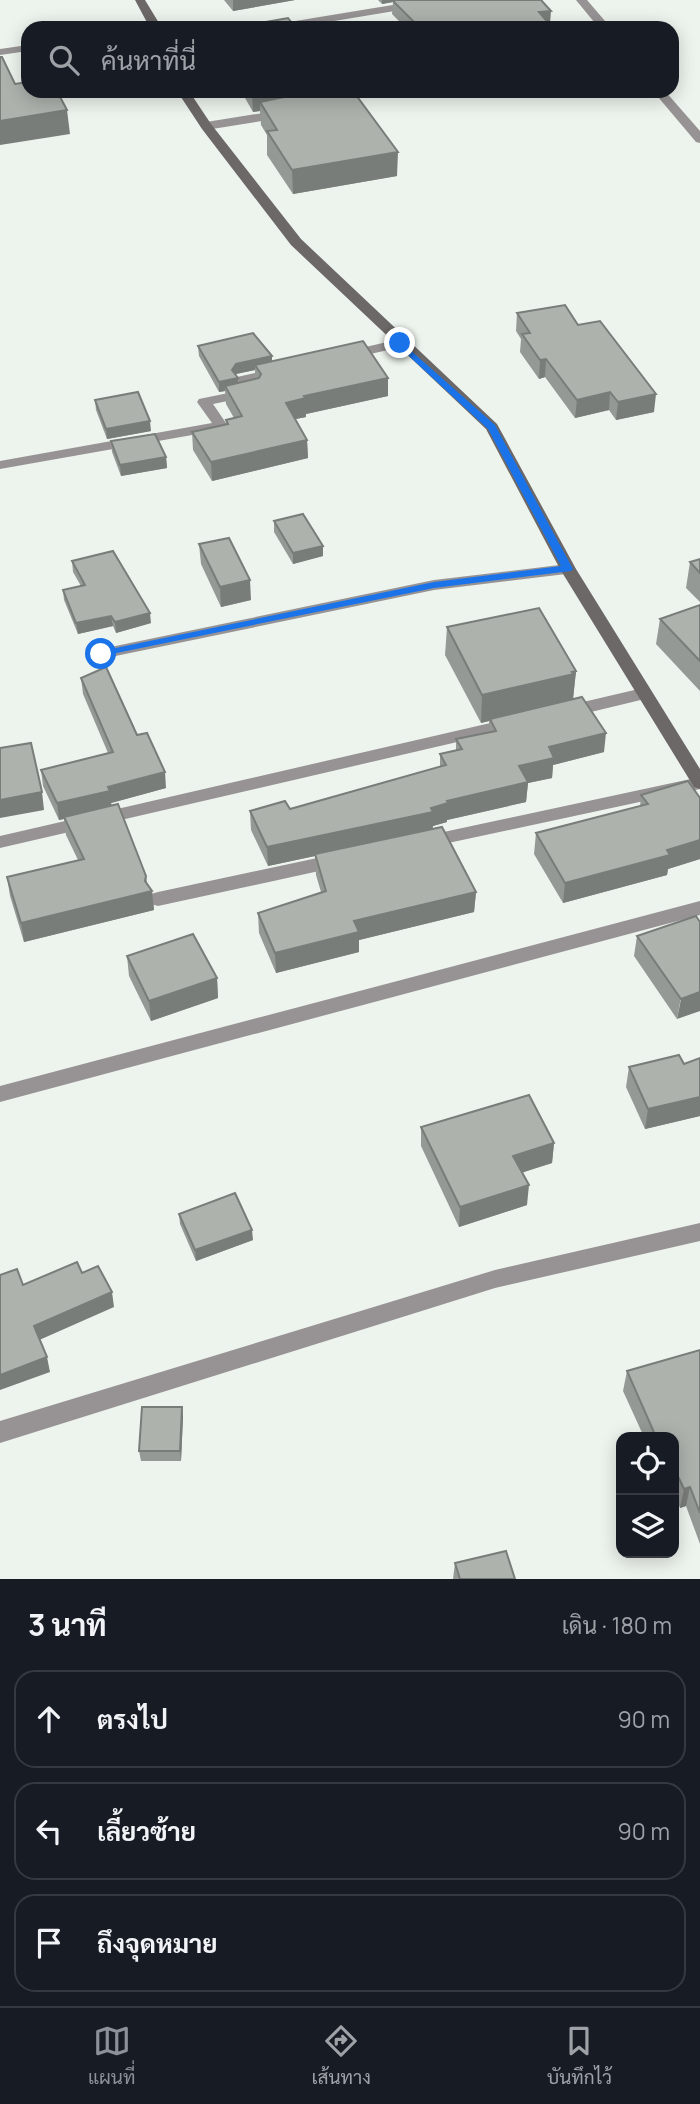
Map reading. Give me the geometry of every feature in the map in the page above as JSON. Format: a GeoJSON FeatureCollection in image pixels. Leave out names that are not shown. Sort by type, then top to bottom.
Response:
{"type":"FeatureCollection","features":[{"type":"Feature","properties":{"kind":"street"},"geometry":{"type":"LineString","coordinates":[[140,0],[152,21]]}},
{"type":"Feature","properties":{"kind":"street"},"geometry":{"type":"LineString","coordinates":[[314,21],[443,0]]}},
{"type":"Feature","properties":{"kind":"street"},"geometry":{"type":"LineString","coordinates":[[582,0],[599,21]]}},
{"type":"Feature","properties":{"kind":"street"},"geometry":{"type":"LineString","coordinates":[[0,52],[21,49]]}},
{"type":"Feature","properties":{"kind":"street"},"geometry":{"type":"LineString","coordinates":[[188,98],[296,242],[492,427],[568,569],[700,783],[402,847]]}},
{"type":"Feature","properties":{"kind":"street"},"geometry":{"type":"LineString","coordinates":[[665,98],[700,139]]}},
{"type":"Feature","properties":{"kind":"street"},"geometry":{"type":"LineString","coordinates":[[206,125],[297,111]]}},
{"type":"Feature","properties":{"kind":"street"},"geometry":{"type":"LineString","coordinates":[[334,359],[400,343]]}},
{"type":"Feature","properties":{"kind":"street"},"geometry":{"type":"LineString","coordinates":[[0,465],[221,426],[204,402],[252,392],[242,380],[295,368]]}},
{"type":"Feature","properties":{"kind":"street"},"geometry":{"type":"LineString","coordinates":[[101,654],[434,585],[568,569]]}},
{"type":"Feature","properties":{"kind":"street"},"geometry":{"type":"LineString","coordinates":[[0,842],[643,694]]}},
{"type":"Feature","properties":{"kind":"street"},"geometry":{"type":"LineString","coordinates":[[158,899],[348,858]]}},
{"type":"Feature","properties":{"kind":"street"},"geometry":{"type":"LineString","coordinates":[[0,1094],[700,908]]}},
{"type":"Feature","properties":{"kind":"street"},"geometry":{"type":"LineString","coordinates":[[0,1432],[495,1279],[700,1232]]}},
{"type":"Feature","properties":{"kind":"building"},"geometry":{"type":"Polygon","coordinates":[[[541,0],[551,11],[539,12],[547,21],[413,21],[393,1],[541,0]]]}},
{"type":"Feature","properties":{"kind":"building"},"geometry":{"type":"Polygon","coordinates":[[[0,57],[15,84],[21,83],[21,98],[61,98],[67,110],[0,121],[0,57]]]}},
{"type":"Feature","properties":{"kind":"building"},"geometry":{"type":"Polygon","coordinates":[[[279,98],[358,98],[398,152],[292,170],[267,131],[277,130],[260,102],[279,98]]]}},
{"type":"Feature","properties":{"kind":"building"},"geometry":{"type":"Polygon","coordinates":[[[565,305],[578,325],[600,321],[656,394],[618,402],[610,392],[577,400],[546,359],[540,360],[522,334],[530,333],[517,313],[565,305]]]}},
{"type":"Feature","properties":{"kind":"building"},"geometry":{"type":"Polygon","coordinates":[[[253,333],[272,356],[236,364],[232,370],[238,378],[219,382],[198,346],[253,333]]]}},
{"type":"Feature","properties":{"kind":"building"},"geometry":{"type":"Polygon","coordinates":[[[363,341],[388,378],[304,396],[306,398],[286,403],[307,440],[211,462],[192,432],[228,424],[226,420],[242,416],[225,386],[259,378],[261,374],[255,365],[363,341]]]}},
{"type":"Feature","properties":{"kind":"building"},"geometry":{"type":"Polygon","coordinates":[[[138,392],[150,421],[106,429],[95,400],[138,392]]]}},
{"type":"Feature","properties":{"kind":"building"},"geometry":{"type":"Polygon","coordinates":[[[155,434],[166,457],[120,465],[111,441],[155,434]]]}},
{"type":"Feature","properties":{"kind":"building"},"geometry":{"type":"Polygon","coordinates":[[[303,514],[323,546],[293,553],[274,521],[303,514]]]}},
{"type":"Feature","properties":{"kind":"building"},"geometry":{"type":"Polygon","coordinates":[[[229,538],[250,580],[220,587],[199,544],[229,538]]]}},
{"type":"Feature","properties":{"kind":"building"},"geometry":{"type":"Polygon","coordinates":[[[113,551],[150,613],[115,622],[111,616],[76,623],[63,590],[85,585],[72,561],[113,551]]]}},
{"type":"Feature","properties":{"kind":"building"},"geometry":{"type":"Polygon","coordinates":[[[700,559],[700,573],[690,562],[700,559]]]}},
{"type":"Feature","properties":{"kind":"building"},"geometry":{"type":"Polygon","coordinates":[[[700,605],[700,661],[660,619],[700,605]]]}},
{"type":"Feature","properties":{"kind":"building"},"geometry":{"type":"Polygon","coordinates":[[[539,608],[576,671],[572,672],[574,674],[482,695],[447,627],[539,608]]]}},
{"type":"Feature","properties":{"kind":"building"},"geometry":{"type":"Polygon","coordinates":[[[106,667],[137,735],[147,733],[165,772],[108,787],[110,791],[57,803],[41,770],[113,752],[81,678],[106,667]]]}},
{"type":"Feature","properties":{"kind":"building"},"geometry":{"type":"Polygon","coordinates":[[[582,697],[606,733],[549,747],[554,758],[519,766],[528,782],[447,801],[448,803],[431,808],[433,812],[267,847],[250,811],[285,801],[290,809],[446,765],[440,754],[462,749],[456,739],[496,731],[490,719],[582,697]]]}},
{"type":"Feature","properties":{"kind":"building"},"geometry":{"type":"Polygon","coordinates":[[[31,743],[42,792],[0,800],[0,748],[31,743]]]}},
{"type":"Feature","properties":{"kind":"building"},"geometry":{"type":"Polygon","coordinates":[[[688,781],[700,798],[700,840],[667,850],[670,855],[565,883],[536,833],[648,804],[641,795],[688,781]]]}},
{"type":"Feature","properties":{"kind":"building"},"geometry":{"type":"Polygon","coordinates":[[[118,804],[146,876],[145,881],[152,891],[21,923],[7,877],[84,859],[64,817],[118,804]]]}},
{"type":"Feature","properties":{"kind":"building"},"geometry":{"type":"Polygon","coordinates":[[[442,827],[476,892],[354,921],[359,932],[275,953],[258,913],[326,891],[315,854],[442,827]]]}},
{"type":"Feature","properties":{"kind":"building"},"geometry":{"type":"Polygon","coordinates":[[[696,916],[700,922],[700,992],[681,999],[637,936],[696,916]]]}},
{"type":"Feature","properties":{"kind":"building"},"geometry":{"type":"Polygon","coordinates":[[[193,934],[217,978],[149,1001],[127,956],[193,934]]]}},
{"type":"Feature","properties":{"kind":"building"},"geometry":{"type":"Polygon","coordinates":[[[679,1055],[684,1064],[700,1058],[700,1097],[648,1109],[629,1067],[679,1055]]]}},
{"type":"Feature","properties":{"kind":"building"},"geometry":{"type":"Polygon","coordinates":[[[529,1095],[554,1143],[513,1156],[529,1185],[460,1207],[421,1127],[529,1095]]]}},
{"type":"Feature","properties":{"kind":"building"},"geometry":{"type":"Polygon","coordinates":[[[235,1193],[252,1230],[195,1250],[179,1214],[235,1193]]]}},
{"type":"Feature","properties":{"kind":"building"},"geometry":{"type":"Polygon","coordinates":[[[77,1262],[82,1273],[98,1266],[112,1292],[34,1326],[47,1357],[0,1375],[0,1275],[17,1269],[23,1285],[77,1262]]]}},
{"type":"Feature","properties":{"kind":"building"},"geometry":{"type":"Polygon","coordinates":[[[700,1350],[700,1513],[690,1487],[684,1489],[679,1478],[679,1432],[654,1432],[627,1371],[700,1350]]]}},
{"type":"Feature","properties":{"kind":"building"},"geometry":{"type":"Polygon","coordinates":[[[142,1407],[182,1407],[180,1451],[139,1451],[142,1407]]]}},
{"type":"Feature","properties":{"kind":"building"},"geometry":{"type":"Polygon","coordinates":[[[506,1551],[515,1579],[460,1579],[455,1563],[506,1551]]]}},
{"type":"Feature","properties":{"kind":"route"},"geometry":{"type":"LineString","coordinates":[[101,654],[434,585],[568,569],[492,427],[400,343]]}}]}
